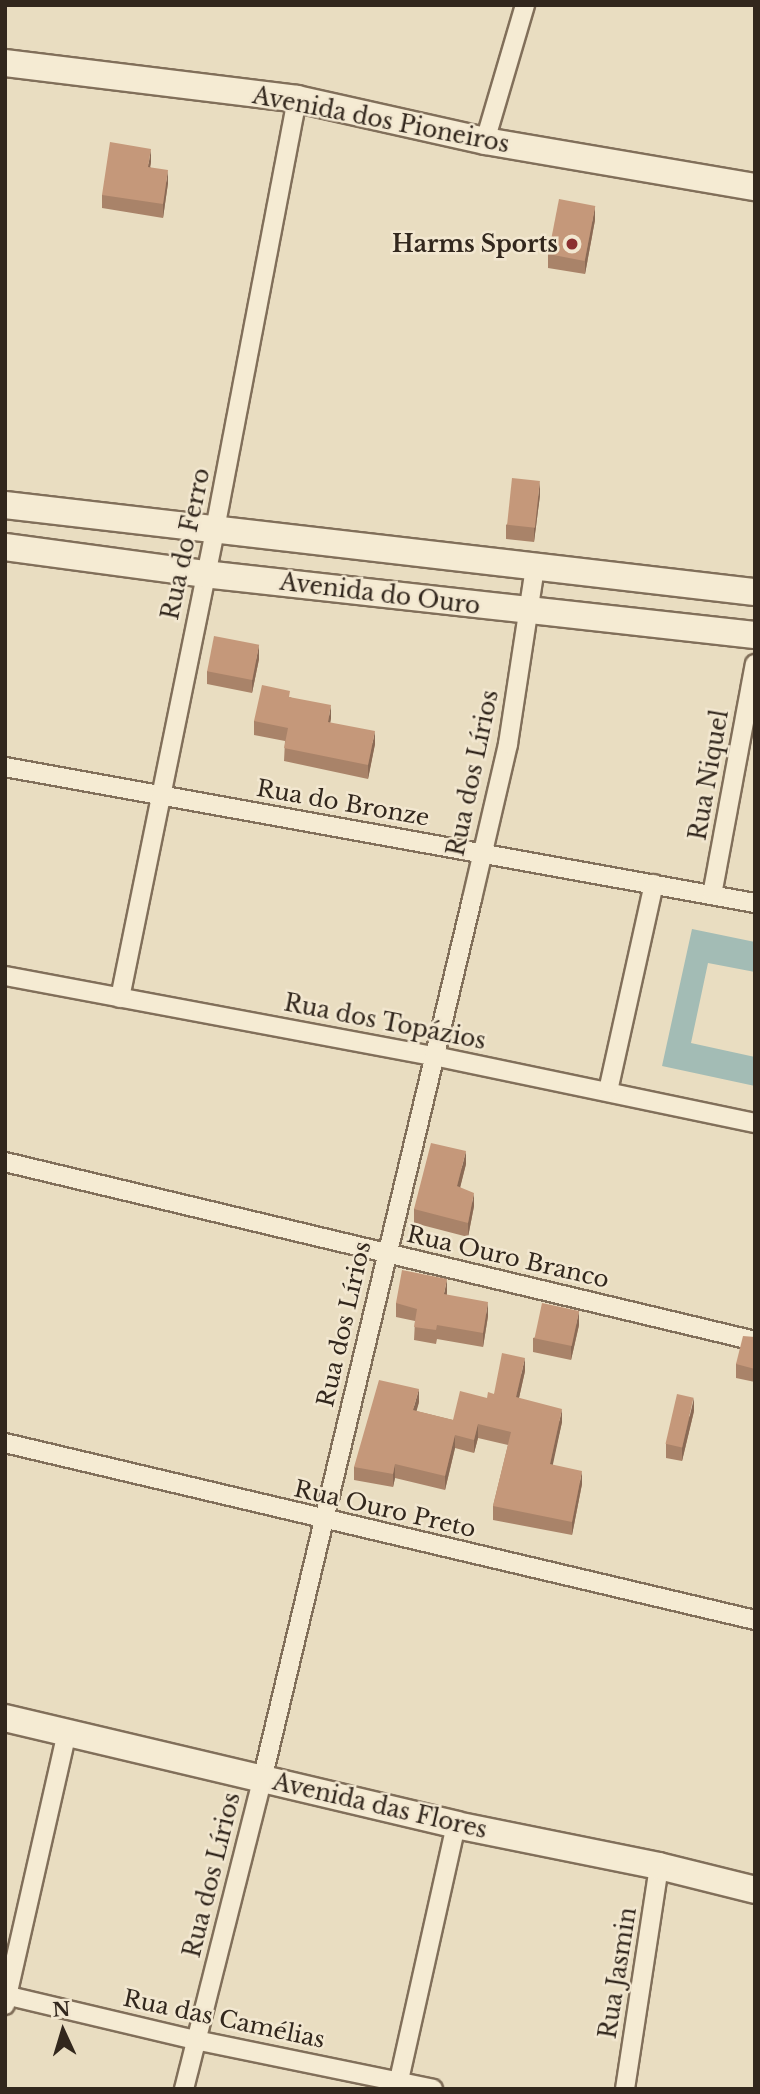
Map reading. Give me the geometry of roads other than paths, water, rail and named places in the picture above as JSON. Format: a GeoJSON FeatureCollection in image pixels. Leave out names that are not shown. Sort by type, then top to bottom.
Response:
{"type":"FeatureCollection","features":[{"type":"Feature","properties":{"kind":"street"},"geometry":{"type":"LineString","coordinates":[[485,141],[525,5]]}},
{"type":"Feature","properties":{"kind":"street","name":"Avenida dos Pioneiros"},"geometry":{"type":"LineString","coordinates":[[5,63],[297,99],[485,141],[755,187]]}},
{"type":"Feature","properties":{"kind":"street","name":"Rua do Ferro"},"geometry":{"type":"LineString","coordinates":[[120,998],[215,529],[297,99]]}},
{"type":"Feature","properties":{"kind":"street","name":"Avenida do Ouro"},"geometry":{"type":"LineString","coordinates":[[5,505],[755,592]]}},
{"type":"Feature","properties":{"kind":"street","name":"Avenida do Ouro"},"geometry":{"type":"LineString","coordinates":[[5,547],[204,574],[755,635]]}},
{"type":"Feature","properties":{"kind":"street","name":"Rua dos Lírios"},"geometry":{"type":"LineString","coordinates":[[184,2089],[262,1780],[508,744],[535,568]]}},
{"type":"Feature","properties":{"kind":"street","name":"Rua Niquel"},"geometry":{"type":"LineString","coordinates":[[712,895],[755,664]]}},
{"type":"Feature","properties":{"kind":"street","name":"Rua do Bronze"},"geometry":{"type":"LineString","coordinates":[[5,767],[755,903]]}},
{"type":"Feature","properties":{"kind":"street"},"geometry":{"type":"LineString","coordinates":[[608,1091],[654,884]]}},
{"type":"Feature","properties":{"kind":"street","name":"Rua dos Topázios"},"geometry":{"type":"LineString","coordinates":[[5,976],[434,1056],[755,1123]]}},
{"type":"Feature","properties":{"kind":"street","name":"Rua Ouro Branco"},"geometry":{"type":"LineString","coordinates":[[5,1162],[755,1341]]}},
{"type":"Feature","properties":{"kind":"street","name":"Rua Ouro Preto"},"geometry":{"type":"LineString","coordinates":[[5,1443],[324,1521],[755,1620]]}},
{"type":"Feature","properties":{"kind":"street","name":"Avenida das Flores"},"geometry":{"type":"LineString","coordinates":[[5,1718],[456,1825],[659,1866],[755,1891]]}},
{"type":"Feature","properties":{"kind":"street"},"geometry":{"type":"LineString","coordinates":[[6,1999],[67,1732]]}},
{"type":"Feature","properties":{"kind":"street"},"geometry":{"type":"LineString","coordinates":[[398,2085],[456,1825]]}},
{"type":"Feature","properties":{"kind":"street","name":"Rua Jasmin"},"geometry":{"type":"LineString","coordinates":[[625,2089],[659,1866]]}},
{"type":"Feature","properties":{"kind":"street","name":"Rua das Camélias"},"geometry":{"type":"LineString","coordinates":[[6,1999],[398,2085],[433,2089]]}},
{"type":"Feature","properties":{"kind":"water"},"geometry":{"type":"Polygon","coordinates":[[[692,929],[755,942],[755,972],[708,963],[691,1043],[755,1057],[755,1086],[662,1066],[692,929]]]}},
{"type":"Feature","properties":{"kind":"place","name":"Harms Sports"},"geometry":{"type":"Point","coordinates":[572,244]}}]}
